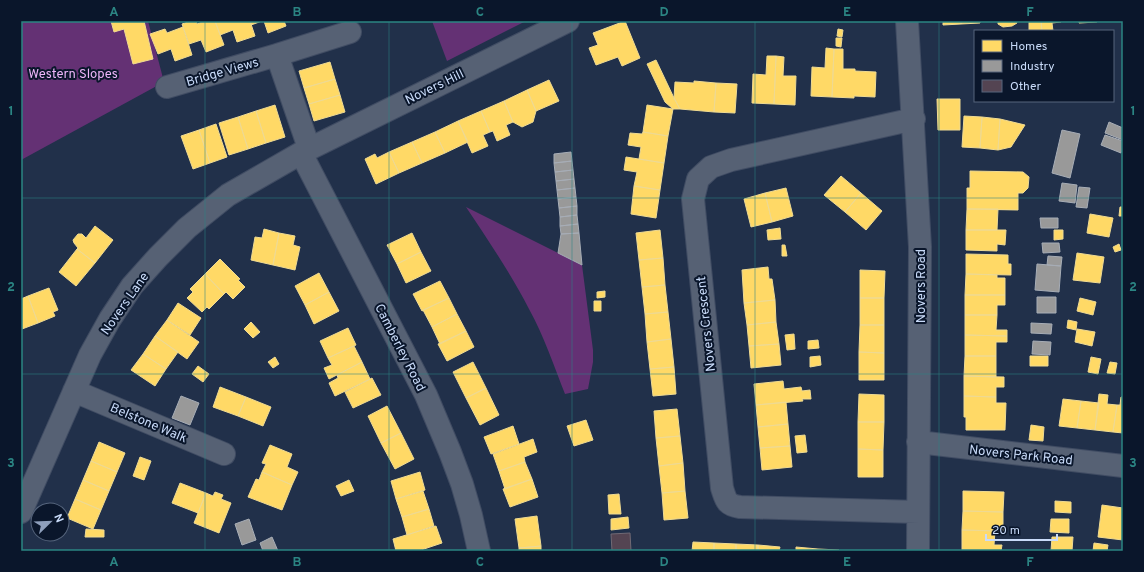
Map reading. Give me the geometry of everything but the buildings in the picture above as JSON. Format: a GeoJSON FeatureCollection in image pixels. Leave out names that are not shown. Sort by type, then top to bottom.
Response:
{"type":"FeatureCollection","features":[{"type":"Feature","properties":{"kind":"street","name":"Novers Hill"},"geometry":{"type":"LineString","coordinates":[[305,150],[568,21]]}},
{"type":"Feature","properties":{"kind":"street","name":"Novers Road"},"geometry":{"type":"LineString","coordinates":[[907,21],[914,120],[920,247],[918,551]]}},
{"type":"Feature","properties":{"kind":"street","name":"Bridge Views"},"geometry":{"type":"LineString","coordinates":[[167,86],[278,55],[350,32]]}},
{"type":"Feature","properties":{"kind":"street"},"geometry":{"type":"LineString","coordinates":[[278,55],[305,150]]}},
{"type":"Feature","properties":{"kind":"street","name":"Novers Crescent"},"geometry":{"type":"LineString","coordinates":[[914,120],[724,162],[711,167],[698,179],[693,199],[722,488],[726,500],[731,506],[740,507],[918,512]]}},
{"type":"Feature","properties":{"kind":"street","name":"Novers Lane"},"geometry":{"type":"LineString","coordinates":[[21,512],[90,355],[110,319],[132,286],[187,228],[228,195],[305,150]]}},
{"type":"Feature","properties":{"kind":"street","name":"Camberley Road"},"geometry":{"type":"LineString","coordinates":[[305,150],[426,396],[462,484],[479,551]]}},
{"type":"Feature","properties":{"kind":"street","name":"Belstone Walk"},"geometry":{"type":"LineString","coordinates":[[74,391],[224,454]]}},
{"type":"Feature","properties":{"kind":"street","name":"Novers Park Road"},"geometry":{"type":"LineString","coordinates":[[918,442],[1123,466]]}},
{"type":"Feature","properties":{"kind":"green space","name":"Western Slopes"},"geometry":{"type":"Polygon","coordinates":[[[21,21],[148,21],[164,82],[21,160],[21,21]]]}},
{"type":"Feature","properties":{"kind":"green space"},"geometry":{"type":"Polygon","coordinates":[[[432,21],[526,21],[447,61],[432,21]]]}},
{"type":"Feature","properties":{"kind":"green space"},"geometry":{"type":"Polygon","coordinates":[[[466,207],[582,265],[593,350],[593,362],[588,389],[565,394],[544,340],[529,309],[507,270],[466,207]]]}}]}
